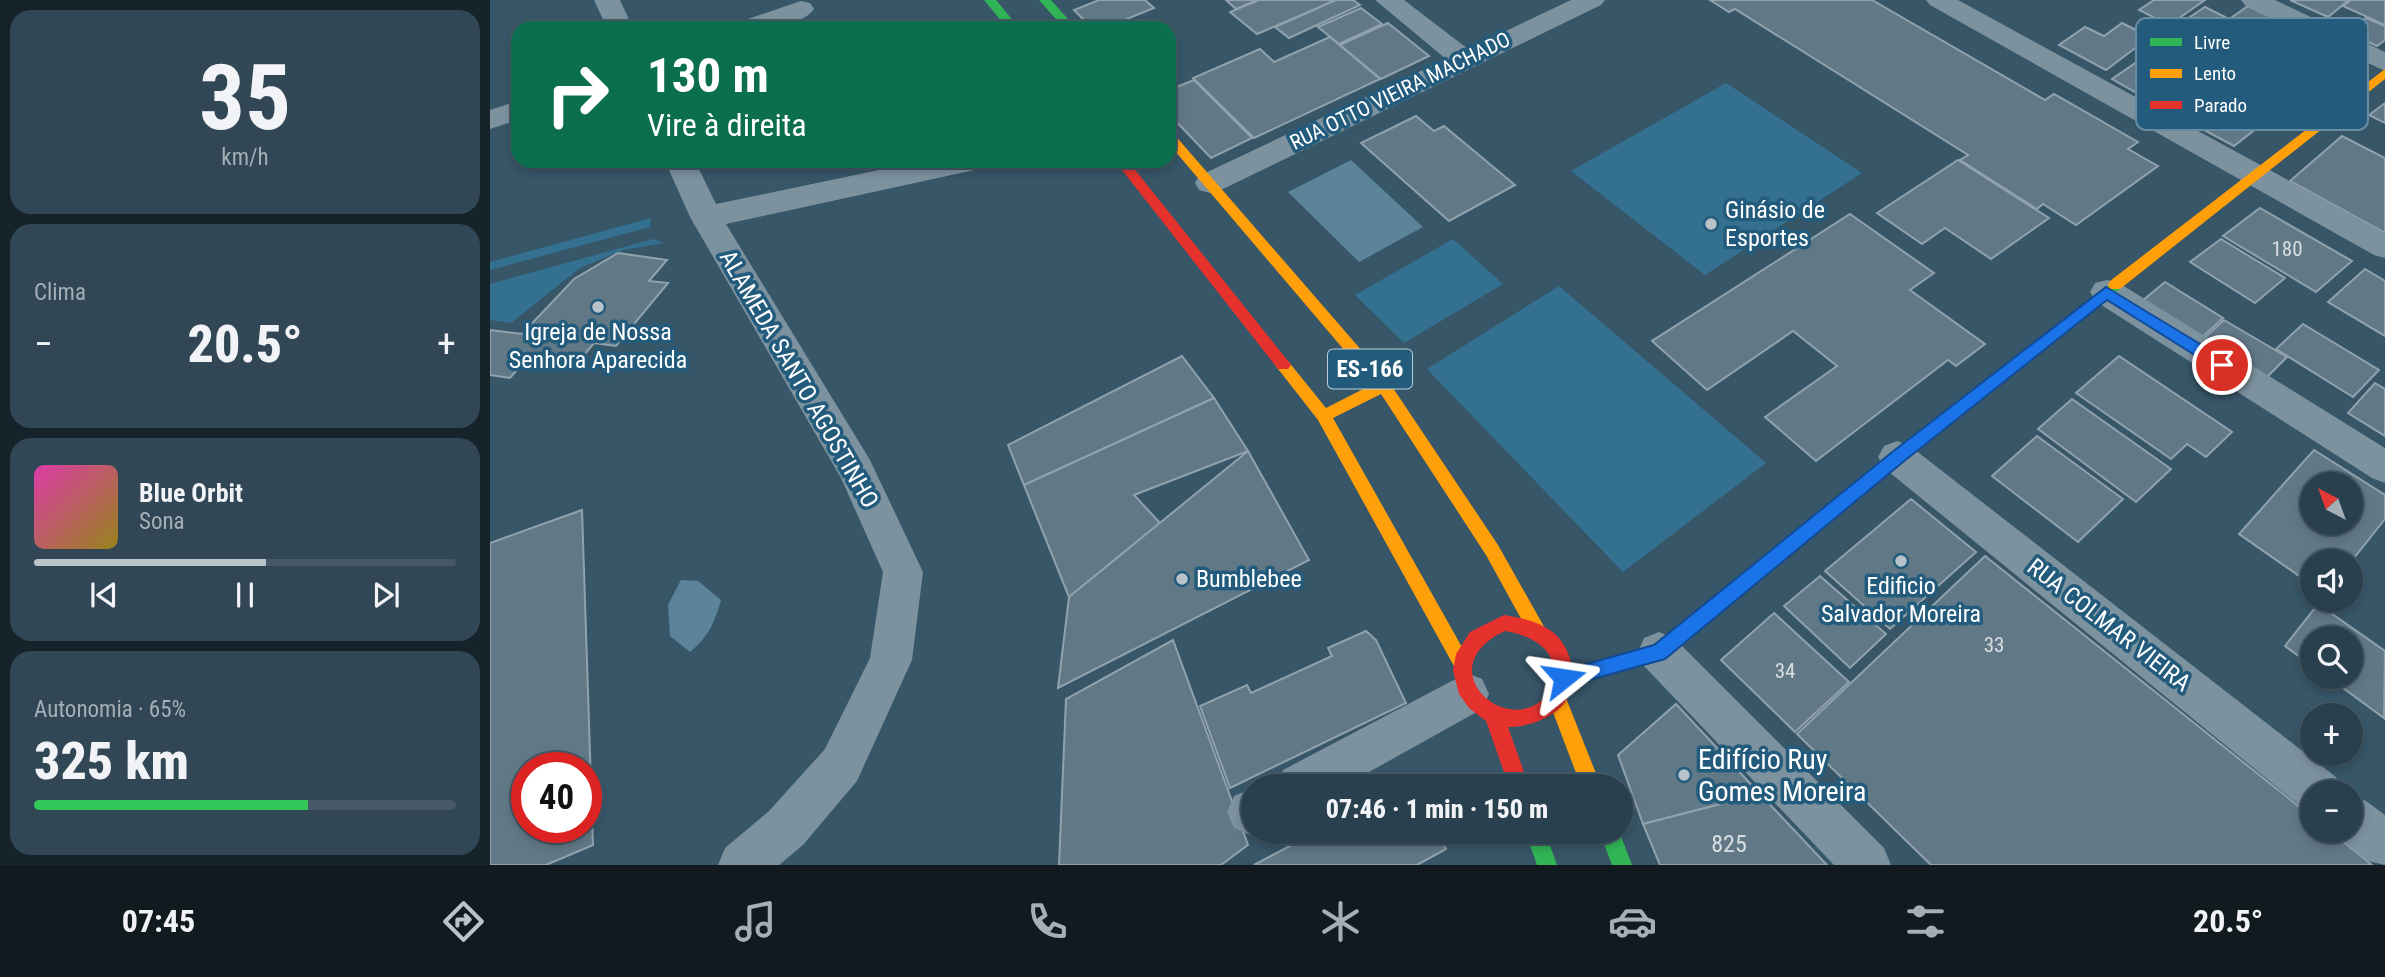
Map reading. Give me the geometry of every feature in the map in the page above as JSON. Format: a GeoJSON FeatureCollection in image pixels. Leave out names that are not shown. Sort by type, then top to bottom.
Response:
{"type":"FeatureCollection","features":[{"type":"Feature","properties":{"kind":"main road"},"geometry":{"type":"LineString","coordinates":[[990,0],[1007,21]]}},
{"type":"Feature","properties":{"kind":"main road"},"geometry":{"type":"LineString","coordinates":[[1045,0],[1064,21]]}},
{"type":"Feature","properties":{"kind":"main road"},"geometry":{"type":"LineString","coordinates":[[2368,86],[2385,73]]}},
{"type":"Feature","properties":{"kind":"main road"},"geometry":{"type":"LineString","coordinates":[[1564,678],[1659,652],[1897,457],[2311,130]]}},
{"type":"Feature","properties":{"kind":"main road","name":"ES-166"},"geometry":{"type":"LineString","coordinates":[[1176,144],[1384,386],[1485,540],[1536,629]]}},
{"type":"Feature","properties":{"kind":"main road","name":"ES-166"},"geometry":{"type":"LineString","coordinates":[[1127,168],[1324,416],[1474,691],[1513,774]]}},
{"type":"Feature","properties":{"kind":"main road"},"geometry":{"type":"LineString","coordinates":[[1324,416],[1384,386]]}},
{"type":"Feature","properties":{"kind":"main road"},"geometry":{"type":"LineString","coordinates":[[1558,699],[1530,719],[1474,691],[1466,648],[1476,636],[1489,628],[1520,623],[1536,629],[1558,649],[1564,678],[1558,699],[1586,774]]}},
{"type":"Feature","properties":{"kind":"main road"},"geometry":{"type":"LineString","coordinates":[[1540,844],[1547,865]]}},
{"type":"Feature","properties":{"kind":"main road"},"geometry":{"type":"LineString","coordinates":[[1614,844],[1622,865]]}},
{"type":"Feature","properties":{"kind":"street"},"geometry":{"type":"LineString","coordinates":[[607,0],[617,21]]}},
{"type":"Feature","properties":{"kind":"street"},"geometry":{"type":"LineString","coordinates":[[1388,0],[1465,60]]}},
{"type":"Feature","properties":{"kind":"street","name":"RUA OTTO VIEIRA MACHADO"},"geometry":{"type":"LineString","coordinates":[[1210,183],[1592,0]]}},
{"type":"Feature","properties":{"kind":"street"},"geometry":{"type":"LineString","coordinates":[[1939,0],[2136,110]]}},
{"type":"Feature","properties":{"kind":"street"},"geometry":{"type":"LineString","coordinates":[[2254,0],[2291,18]]}},
{"type":"Feature","properties":{"kind":"street"},"geometry":{"type":"LineString","coordinates":[[768,21],[801,9]]}},
{"type":"Feature","properties":{"kind":"street"},"geometry":{"type":"LineString","coordinates":[[2368,55],[2385,63]]}},
{"type":"Feature","properties":{"kind":"street"},"geometry":{"type":"LineString","coordinates":[[490,120],[511,112]]}},
{"type":"Feature","properties":{"kind":"street"},"geometry":{"type":"LineString","coordinates":[[2172,130],[2385,247]]}},
{"type":"Feature","properties":{"kind":"street","name":"ALAMEDA SANTO AGOSTINHO"},"geometry":{"type":"LineString","coordinates":[[683,168],[706,217],[857,471],[903,572],[891,660],[841,765],[786,828],[742,865]]}},
{"type":"Feature","properties":{"kind":"street"},"geometry":{"type":"LineString","coordinates":[[706,217],[937,168]]}},
{"type":"Feature","properties":{"kind":"street"},"geometry":{"type":"LineString","coordinates":[[2106,292],[2385,467]]}},
{"type":"Feature","properties":{"kind":"street","name":"RUA COLMAR VIEIRA"},"geometry":{"type":"LineString","coordinates":[[1897,457],[2304,780]]}},
{"type":"Feature","properties":{"kind":"street"},"geometry":{"type":"LineString","coordinates":[[1659,652],[1867,865]]}},
{"type":"Feature","properties":{"kind":"street"},"geometry":{"type":"LineString","coordinates":[[1321,774],[1474,691]]}},
{"type":"Feature","properties":{"kind":"street"},"geometry":{"type":"LineString","coordinates":[[2363,827],[2385,844]]}},
{"type":"Feature","properties":{"kind":"shaded area","name":"Ginásio de Esportes"},"geometry":{"type":"Polygon","coordinates":[[[1726,83],[1862,173],[1705,275],[1571,171],[1726,83]]]}},
{"type":"Feature","properties":{"kind":"shaded area"},"geometry":{"type":"Polygon","coordinates":[[[1351,160],[1423,227],[1359,262],[1288,192],[1351,160]]]}},
{"type":"Feature","properties":{"kind":"shaded area"},"geometry":{"type":"Polygon","coordinates":[[[651,218],[650,227],[490,270],[490,262],[651,218]]]}},
{"type":"Feature","properties":{"kind":"shaded area"},"geometry":{"type":"Polygon","coordinates":[[[653,239],[664,243],[623,250],[580,268],[511,323],[490,320],[490,284],[653,239]]]}},
{"type":"Feature","properties":{"kind":"shaded area"},"geometry":{"type":"Polygon","coordinates":[[[1453,239],[1503,284],[1404,343],[1355,295],[1453,239]]]}},
{"type":"Feature","properties":{"kind":"shaded area"},"geometry":{"type":"Polygon","coordinates":[[[1559,286],[1766,463],[1623,572],[1427,369],[1559,286]]]}},
{"type":"Feature","properties":{"kind":"shaded area"},"geometry":{"type":"Polygon","coordinates":[[[681,580],[698,581],[721,600],[710,629],[690,652],[670,636],[668,605],[681,580]]]}},
{"type":"Feature","properties":{"kind":"building"},"geometry":{"type":"Polygon","coordinates":[[[1099,0],[1145,0],[1154,8],[1122,21],[1085,21],[1074,10],[1099,0]]]}},
{"type":"Feature","properties":{"kind":"building"},"geometry":{"type":"Polygon","coordinates":[[[1226,0],[1257,0],[1236,9],[1226,0]]]}},
{"type":"Feature","properties":{"kind":"building"},"geometry":{"type":"Polygon","coordinates":[[[1259,0],[1336,0],[1257,34],[1230,12],[1259,0]]]}},
{"type":"Feature","properties":{"kind":"building"},"geometry":{"type":"Polygon","coordinates":[[[1336,0],[1353,0],[1360,5],[1289,38],[1275,27],[1336,0]]]}},
{"type":"Feature","properties":{"kind":"building"},"geometry":{"type":"Polygon","coordinates":[[[1710,0],[1872,0],[2045,100],[2054,94],[2138,142],[2128,149],[2158,166],[2076,225],[2043,204],[2037,209],[1960,160],[1968,155],[1735,9],[1729,12],[1710,0]]]}},
{"type":"Feature","properties":{"kind":"building"},"geometry":{"type":"Polygon","coordinates":[[[2154,0],[2205,0],[2179,18],[2155,18],[2139,10],[2154,0]]]}},
{"type":"Feature","properties":{"kind":"building"},"geometry":{"type":"Polygon","coordinates":[[[2290,0],[2349,0],[2328,17],[2290,0]]]}},
{"type":"Feature","properties":{"kind":"building"},"geometry":{"type":"Polygon","coordinates":[[[2351,0],[2385,0],[2385,25],[2343,6],[2351,0]]]}},
{"type":"Feature","properties":{"kind":"building"},"geometry":{"type":"Polygon","coordinates":[[[2248,6],[2274,18],[2231,18],[2248,6]]]}},
{"type":"Feature","properties":{"kind":"building"},"geometry":{"type":"Polygon","coordinates":[[[2205,7],[2225,17],[2224,18],[2188,18],[2205,7]]]}},
{"type":"Feature","properties":{"kind":"building"},"geometry":{"type":"Polygon","coordinates":[[[1361,8],[1382,24],[1339,44],[1318,27],[1361,8]]]}},
{"type":"Feature","properties":{"kind":"building"},"geometry":{"type":"Polygon","coordinates":[[[2368,19],[2385,26],[2385,40],[2377,46],[2368,42],[2368,19]]]}},
{"type":"Feature","properties":{"kind":"building"},"geometry":{"type":"Polygon","coordinates":[[[1388,23],[1429,56],[1381,79],[1340,45],[1388,23]]]}},
{"type":"Feature","properties":{"kind":"building"},"geometry":{"type":"Polygon","coordinates":[[[2122,23],[2136,30],[2136,48],[2106,70],[2059,45],[2085,27],[2104,36],[2122,23]]]}},
{"type":"Feature","properties":{"kind":"building"},"geometry":{"type":"Polygon","coordinates":[[[1330,37],[1380,79],[1254,138],[1193,78],[1260,49],[1274,62],[1330,37]]]}},
{"type":"Feature","properties":{"kind":"building"},"geometry":{"type":"Polygon","coordinates":[[[2136,63],[2136,93],[2112,79],[2136,63]]]}},
{"type":"Feature","properties":{"kind":"building"},"geometry":{"type":"Polygon","coordinates":[[[1194,80],[1252,138],[1211,158],[1176,121],[1176,87],[1194,80]]]}},
{"type":"Feature","properties":{"kind":"building"},"geometry":{"type":"Polygon","coordinates":[[[2385,103],[2385,123],[2369,115],[2385,103]]]}},
{"type":"Feature","properties":{"kind":"building"},"geometry":{"type":"Polygon","coordinates":[[[1416,116],[1434,131],[1444,126],[1515,185],[1449,221],[1361,143],[1416,116]]]}},
{"type":"Feature","properties":{"kind":"building"},"geometry":{"type":"Polygon","coordinates":[[[2204,130],[2254,130],[2234,146],[2204,130]]]}},
{"type":"Feature","properties":{"kind":"building"},"geometry":{"type":"Polygon","coordinates":[[[2342,136],[2385,158],[2385,233],[2290,181],[2342,136]]]}},
{"type":"Feature","properties":{"kind":"building"},"geometry":{"type":"Polygon","coordinates":[[[1958,160],[2049,218],[1991,259],[1945,228],[1922,244],[1877,213],[1958,160]]]}},
{"type":"Feature","properties":{"kind":"building"},"geometry":{"type":"Polygon","coordinates":[[[2260,208],[2352,261],[2316,292],[2223,236],[2260,208]]]}},
{"type":"Feature","properties":{"kind":"building"},"geometry":{"type":"Polygon","coordinates":[[[1850,214],[1934,273],[1910,290],[1985,344],[1956,366],[1948,360],[1816,461],[1765,417],[1837,366],[1793,331],[1707,390],[1652,341],[1850,214]]]}},
{"type":"Feature","properties":{"kind":"building"},"geometry":{"type":"Polygon","coordinates":[[[2221,239],[2285,278],[2255,303],[2190,262],[2221,239]]]}},
{"type":"Feature","properties":{"kind":"building","name":"Igreja de Nossa Senhora Aparecida"},"geometry":{"type":"Polygon","coordinates":[[[618,253],[667,260],[649,281],[668,283],[616,346],[594,343],[572,370],[524,362],[510,378],[490,375],[490,330],[522,334],[574,279],[618,253]]]}},
{"type":"Feature","properties":{"kind":"building"},"geometry":{"type":"Polygon","coordinates":[[[2365,269],[2385,281],[2385,336],[2328,302],[2365,269]]]}},
{"type":"Feature","properties":{"kind":"building"},"geometry":{"type":"Polygon","coordinates":[[[2165,282],[2223,318],[2199,340],[2141,302],[2165,282]]]}},
{"type":"Feature","properties":{"kind":"building"},"geometry":{"type":"Polygon","coordinates":[[[2224,320],[2287,357],[2264,380],[2201,341],[2224,320]]]}},
{"type":"Feature","properties":{"kind":"building"},"geometry":{"type":"Polygon","coordinates":[[[2303,324],[2379,370],[2353,397],[2276,349],[2303,324]]]}},
{"type":"Feature","properties":{"kind":"building"},"geometry":{"type":"Polygon","coordinates":[[[1182,356],[1214,398],[1024,485],[1008,445],[1182,356]]]}},
{"type":"Feature","properties":{"kind":"building"},"geometry":{"type":"Polygon","coordinates":[[[2119,356],[2232,432],[2206,457],[2187,444],[2171,459],[2076,393],[2119,356]]]}},
{"type":"Feature","properties":{"kind":"building"},"geometry":{"type":"Polygon","coordinates":[[[2375,383],[2385,389],[2385,436],[2348,413],[2375,383]]]}},
{"type":"Feature","properties":{"kind":"building"},"geometry":{"type":"Polygon","coordinates":[[[1214,398],[1248,451],[1134,495],[1160,523],[1069,597],[1024,485],[1214,398]]]}},
{"type":"Feature","properties":{"kind":"building"},"geometry":{"type":"Polygon","coordinates":[[[2072,399],[2171,469],[2136,502],[2038,429],[2072,399]]]}},
{"type":"Feature","properties":{"kind":"building"},"geometry":{"type":"Polygon","coordinates":[[[2037,436],[2123,499],[2078,542],[1992,476],[2037,436]]]}},
{"type":"Feature","properties":{"kind":"building"},"geometry":{"type":"Polygon","coordinates":[[[2314,450],[2349,472],[2300,472],[2300,536],[2362,536],[2363,481],[2385,495],[2385,519],[2361,549],[2300,549],[2300,577],[2239,534],[2314,450]]]}},
{"type":"Feature","properties":{"kind":"building","name":"Bumblebee"},"geometry":{"type":"Polygon","coordinates":[[[1248,451],[1309,560],[1058,688],[1069,597],[1248,451]]]}},
{"type":"Feature","properties":{"kind":"building","name":"Edificio Salvador Moreira"},"geometry":{"type":"Polygon","coordinates":[[[1911,499],[1976,552],[1890,629],[1825,571],[1911,499]]]}},
{"type":"Feature","properties":{"kind":"building"},"geometry":{"type":"Polygon","coordinates":[[[582,510],[590,752],[511,752],[511,843],[593,845],[546,865],[490,865],[490,543],[582,510]]]}},
{"type":"Feature","properties":{"kind":"building"},"geometry":{"type":"Polygon","coordinates":[[[1985,556],[2300,807],[2300,843],[2345,843],[2372,865],[1931,865],[1797,734],[1985,556]]]}},
{"type":"Feature","properties":{"kind":"building"},"geometry":{"type":"Polygon","coordinates":[[[1820,576],[1886,634],[1850,668],[1784,606],[1820,576]]]}},
{"type":"Feature","properties":{"kind":"building"},"geometry":{"type":"Polygon","coordinates":[[[2312,612],[2329,612],[2349,626],[2301,626],[2312,612]]]}},
{"type":"Feature","properties":{"kind":"building"},"geometry":{"type":"Polygon","coordinates":[[[1774,613],[1849,682],[1795,732],[1721,660],[1774,613]]]}},
{"type":"Feature","properties":{"kind":"building"},"geometry":{"type":"Polygon","coordinates":[[[2300,627],[2300,657],[2285,646],[2300,627]]]}},
{"type":"Feature","properties":{"kind":"building"},"geometry":{"type":"Polygon","coordinates":[[[1366,631],[1376,640],[1406,703],[1259,774],[1241,774],[1241,783],[1230,788],[1200,706],[1247,685],[1251,693],[1332,656],[1328,648],[1366,631]]]}},
{"type":"Feature","properties":{"kind":"building"},"geometry":{"type":"Polygon","coordinates":[[[2363,636],[2385,651],[2384,718],[2344,689],[2363,689],[2363,636]]]}},
{"type":"Feature","properties":{"kind":"building"},"geometry":{"type":"Polygon","coordinates":[[[1173,640],[1241,826],[1241,844],[1248,845],[1221,865],[1059,865],[1066,699],[1173,640]]]}},
{"type":"Feature","properties":{"kind":"building","name":"Edifício Ruy Gomes Moreira"},"geometry":{"type":"Polygon","coordinates":[[[1676,704],[1760,794],[1643,824],[1633,796],[1633,774],[1625,774],[1618,755],[1676,704]]]}},
{"type":"Feature","properties":{"kind":"building"},"geometry":{"type":"Polygon","coordinates":[[[1760,794],[1827,865],[1660,865],[1643,824],[1760,794]]]}},
{"type":"Feature","properties":{"kind":"building"},"geometry":{"type":"Polygon","coordinates":[[[1294,844],[1444,844],[1446,849],[1417,865],[1254,865],[1294,844]]]}},
{"type":"Feature","properties":{"kind":"traffic: fast"},"geometry":{"type":"LineString","coordinates":[[990,0],[1007,21]]}},
{"type":"Feature","properties":{"kind":"traffic: fast"},"geometry":{"type":"LineString","coordinates":[[1045,0],[1064,21]]}},
{"type":"Feature","properties":{"kind":"traffic: fast"},"geometry":{"type":"LineString","coordinates":[[1564,678],[1659,652],[1897,457],[2115,285]]}},
{"type":"Feature","properties":{"kind":"traffic: fast"},"geometry":{"type":"LineString","coordinates":[[1540,844],[1547,865]]}},
{"type":"Feature","properties":{"kind":"traffic: fast"},"geometry":{"type":"LineString","coordinates":[[1614,844],[1622,865]]}},
{"type":"Feature","properties":{"kind":"traffic: slow"},"geometry":{"type":"LineString","coordinates":[[2368,86],[2385,73]]}},
{"type":"Feature","properties":{"kind":"traffic: slow"},"geometry":{"type":"LineString","coordinates":[[2115,285],[2312,130]]}},
{"type":"Feature","properties":{"kind":"traffic: slow"},"geometry":{"type":"LineString","coordinates":[[1176,144],[1384,386],[1492,550],[1536,629]]}},
{"type":"Feature","properties":{"kind":"traffic: slow"},"geometry":{"type":"LineString","coordinates":[[1283,365],[1324,416],[1461,662]]}},
{"type":"Feature","properties":{"kind":"traffic: slow"},"geometry":{"type":"LineString","coordinates":[[1324,416],[1384,386]]}},
{"type":"Feature","properties":{"kind":"traffic: slow"},"geometry":{"type":"LineString","coordinates":[[1557,699],[1586,774]]}},
{"type":"Feature","properties":{"kind":"traffic: jam"},"geometry":{"type":"LineString","coordinates":[[1127,168],[1283,365]]}},
{"type":"Feature","properties":{"kind":"traffic: jam"},"geometry":{"type":"LineString","coordinates":[[1504,623],[1541,634],[1557,650],[1562,661],[1563,673],[1556,698],[1551,704],[1523,718],[1505,718],[1489,712],[1475,702],[1466,688],[1462,671],[1465,654],[1476,638],[1504,623]]}},
{"type":"Feature","properties":{"kind":"traffic: jam"},"geometry":{"type":"LineString","coordinates":[[1495,718],[1515,774]]}},
{"type":"Feature","properties":{"kind":"place","name":"Ginásio de Esportes"},"geometry":{"type":"Point","coordinates":[1711,224]}},
{"type":"Feature","properties":{"kind":"place","name":"Igreja de Nossa Senhora Aparecida"},"geometry":{"type":"Point","coordinates":[598,307]}},
{"type":"Feature","properties":{"kind":"place","name":"Edificio Salvador Moreira"},"geometry":{"type":"Point","coordinates":[1901,561]}},
{"type":"Feature","properties":{"kind":"place","name":"Bumblebee"},"geometry":{"type":"Point","coordinates":[1182,579]}},
{"type":"Feature","properties":{"kind":"place","name":"Edifício Ruy Gomes Moreira"},"geometry":{"type":"Point","coordinates":[1684,775]}},
{"type":"Feature","properties":{"kind":"route"},"geometry":{"type":"LineString","coordinates":[[1564,678],[1659,652],[1897,457],[2106,292],[2222,365]]}}]}
